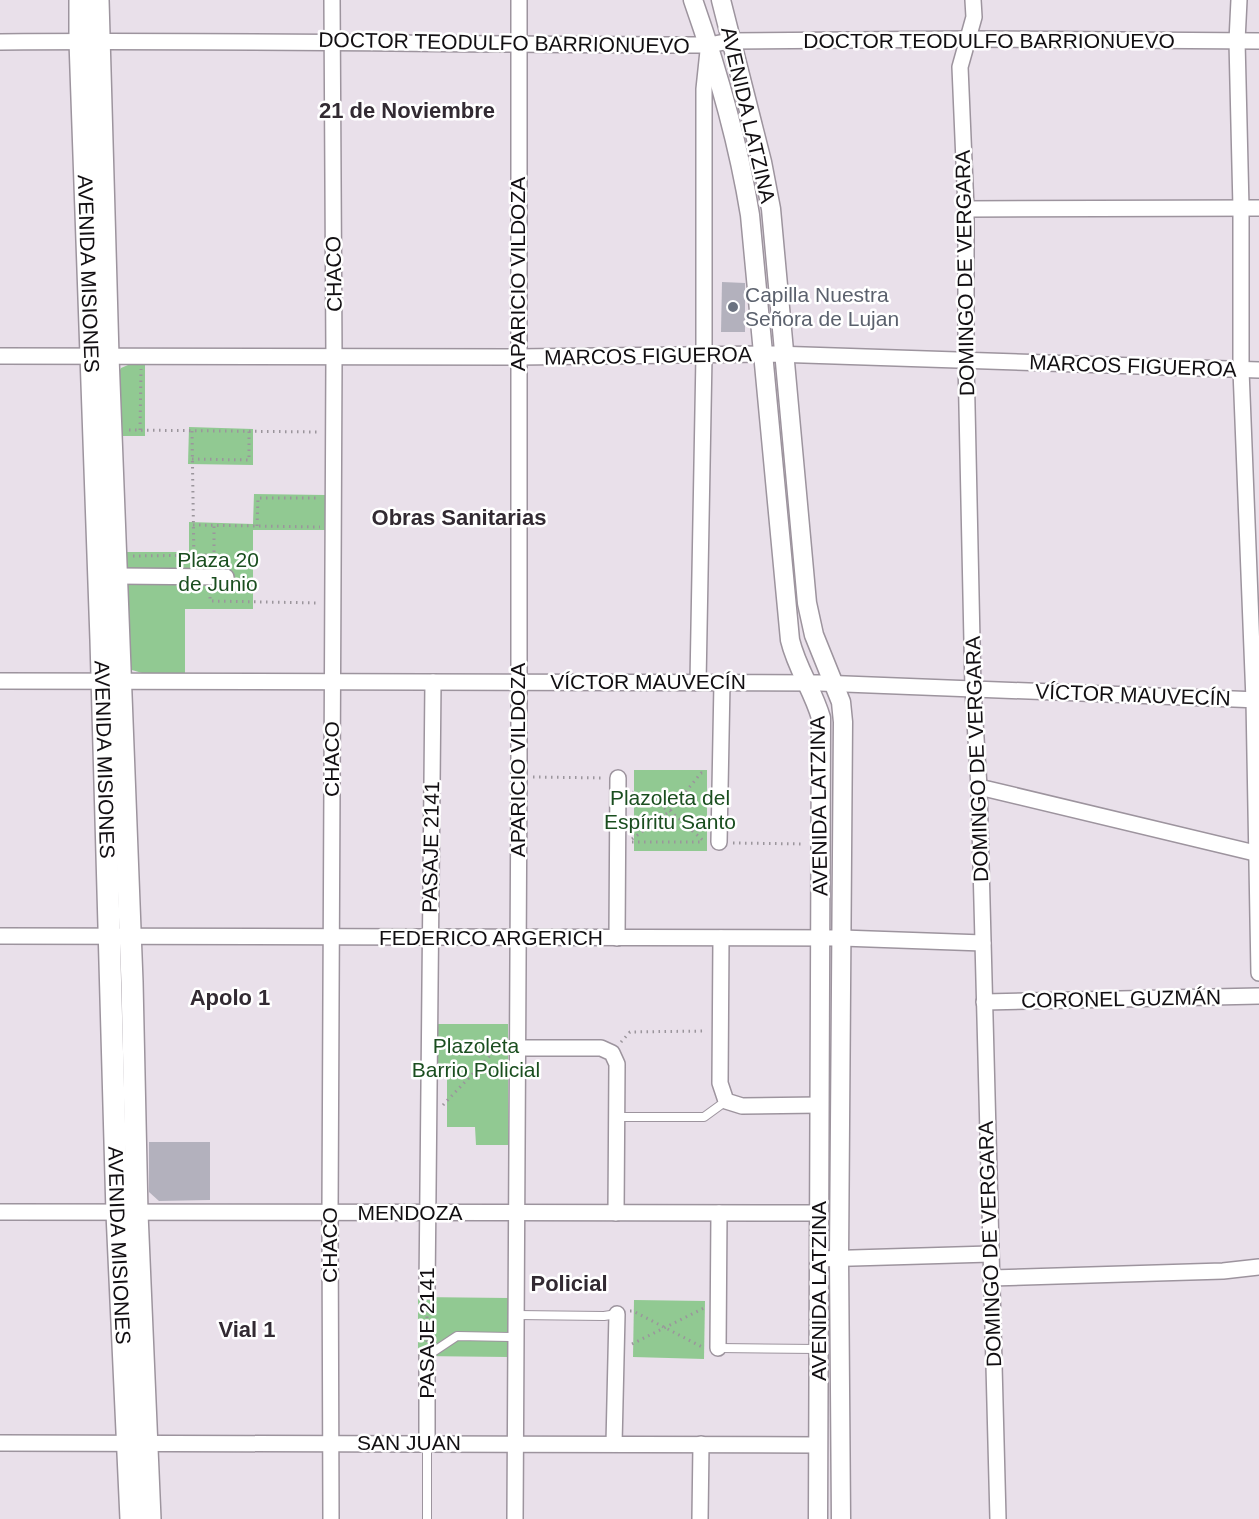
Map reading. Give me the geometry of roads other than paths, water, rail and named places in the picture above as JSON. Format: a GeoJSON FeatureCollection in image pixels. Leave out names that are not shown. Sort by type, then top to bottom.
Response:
{"type":"FeatureCollection","features":[{"type":"Feature","properties":{"kind":"main road","name":"AVENIDA MISIONES"},"geometry":{"type":"LineString","coordinates":[[80,0],[89,41],[127,1213],[137,1442],[131,1519]]}},
{"type":"Feature","properties":{"kind":"main road","name":"AVENIDA MISIONES"},"geometry":{"type":"LineString","coordinates":[[89,41],[98,0]]}},
{"type":"Feature","properties":{"kind":"main road","name":"AVENIDA MISIONES"},"geometry":{"type":"LineString","coordinates":[[100,356],[111,430],[116,566],[111,681]]}},
{"type":"Feature","properties":{"kind":"main road","name":"AVENIDA MISIONES"},"geometry":{"type":"LineString","coordinates":[[137,1442],[150,1519]]}},
{"type":"Feature","properties":{"kind":"street","name":"CHACO"},"geometry":{"type":"LineString","coordinates":[[331,1519],[330,1213],[334,499],[332,0]]}},
{"type":"Feature","properties":{"kind":"street","name":"APARICIO VILDOZA"},"geometry":{"type":"LineString","coordinates":[[515,1519],[519,777],[519,0]]}},
{"type":"Feature","properties":{"kind":"street","name":"AVENIDA LATZINA"},"geometry":{"type":"LineString","coordinates":[[693,0],[720,80],[742,165],[750,215],[790,640],[795,659],[815,697],[821,718],[818,1519]]}},
{"type":"Feature","properties":{"kind":"street","name":"AVENIDA LATZINA"},"geometry":{"type":"LineString","coordinates":[[721,0],[762,162],[771,208],[807,603],[814,635],[840,702],[843,722],[838,1258],[841,1519]]}},
{"type":"Feature","properties":{"kind":"street","name":"DOMINGO DE VERGARA"},"geometry":{"type":"LineString","coordinates":[[973,0],[974,17],[960,67],[966,209],[966,360],[973,689],[979,787],[998,1519]]}},
{"type":"Feature","properties":{"kind":"street"},"geometry":{"type":"LineString","coordinates":[[1239,0],[1237,40],[1242,208],[1242,370],[1256,700],[1259,973]]}},
{"type":"Feature","properties":{"kind":"street","name":"DOCTOR TEODULFO BARRIONUEVO"},"geometry":{"type":"LineString","coordinates":[[0,42],[332,41],[519,45],[709,45],[730,41],[969,39],[1259,41]]}},
{"type":"Feature","properties":{"kind":"street"},"geometry":{"type":"LineString","coordinates":[[698,683],[704,356],[704,89],[709,45]]}},
{"type":"Feature","properties":{"kind":"street"},"geometry":{"type":"LineString","coordinates":[[966,209],[1259,208]]}},
{"type":"Feature","properties":{"kind":"street","name":"MARCOS FIGUEROA"},"geometry":{"type":"LineString","coordinates":[[0,356],[784,355],[1259,370]]}},
{"type":"Feature","properties":{"kind":"street"},"geometry":{"type":"LineString","coordinates":[[116,566],[194,577],[218,577]]}},
{"type":"Feature","properties":{"kind":"street","name":"VÍCTOR MAUVECÍN"},"geometry":{"type":"LineString","coordinates":[[0,681],[834,683],[1256,700]]}},
{"type":"Feature","properties":{"kind":"street","name":"PASAJE 2141"},"geometry":{"type":"LineString","coordinates":[[428,1291],[429,938],[433,682]]}},
{"type":"Feature","properties":{"kind":"street"},"geometry":{"type":"LineString","coordinates":[[712,842],[720,774],[722,683]]}},
{"type":"Feature","properties":{"kind":"street"},"geometry":{"type":"LineString","coordinates":[[617,938],[618,778]]}},
{"type":"Feature","properties":{"kind":"street"},"geometry":{"type":"LineString","coordinates":[[979,787],[1258,854]]}},
{"type":"Feature","properties":{"kind":"street","name":"FEDERICO ARGERICH"},"geometry":{"type":"LineString","coordinates":[[0,936],[842,938],[983,943]]}},
{"type":"Feature","properties":{"kind":"street"},"geometry":{"type":"LineString","coordinates":[[721,938],[720,1083],[726,1101],[742,1106],[820,1105]]}},
{"type":"Feature","properties":{"kind":"street","name":"CORONEL GUZMÁN"},"geometry":{"type":"LineString","coordinates":[[984,1002],[1259,996]]}},
{"type":"Feature","properties":{"kind":"street"},"geometry":{"type":"LineString","coordinates":[[518,1048],[601,1048],[612,1053],[617,1064],[616,1213]]}},
{"type":"Feature","properties":{"kind":"street","name":"MENDOZA"},"geometry":{"type":"LineString","coordinates":[[0,1212],[819,1213]]}},
{"type":"Feature","properties":{"kind":"street"},"geometry":{"type":"LineString","coordinates":[[718,1348],[719,1213]]}},
{"type":"Feature","properties":{"kind":"street"},"geometry":{"type":"LineString","coordinates":[[818,1259],[990,1254]]}},
{"type":"Feature","properties":{"kind":"street"},"geometry":{"type":"LineString","coordinates":[[991,1278],[1223,1271],[1259,1267]]}},
{"type":"Feature","properties":{"kind":"street"},"geometry":{"type":"LineString","coordinates":[[614,1444],[617,1314]]}},
{"type":"Feature","properties":{"kind":"street","name":"PASAJE 2141"},"geometry":{"type":"LineString","coordinates":[[427,1356],[428,1443]]}},
{"type":"Feature","properties":{"kind":"street","name":"SAN JUAN"},"geometry":{"type":"LineString","coordinates":[[0,1443],[818,1445]]}},
{"type":"Feature","properties":{"kind":"street"},"geometry":{"type":"LineString","coordinates":[[700,1519],[701,1444]]}},
{"type":"Feature","properties":{"kind":"lane"},"geometry":{"type":"LineString","coordinates":[[617,1117],[704,1117],[726,1101]]}},
{"type":"Feature","properties":{"kind":"lane"},"geometry":{"type":"LineString","coordinates":[[516,1315],[604,1316],[617,1314]]}},
{"type":"Feature","properties":{"kind":"lane"},"geometry":{"type":"LineString","coordinates":[[427,1356],[457,1336],[516,1337]]}},
{"type":"Feature","properties":{"kind":"lane"},"geometry":{"type":"LineString","coordinates":[[718,1348],[818,1349]]}},
{"type":"Feature","properties":{"kind":"lane"},"geometry":{"type":"LineString","coordinates":[[427,1519],[428,1443]]}},
{"type":"Feature","properties":{"kind":"place","name":"Capilla Nuestra Señora de Lujan"},"geometry":{"type":"Point","coordinates":[733,307]}},
{"type":"Feature","properties":{"kind":"district","name":"21 de Noviembre"},"geometry":{"type":"Point","coordinates":[407,110]}},
{"type":"Feature","properties":{"kind":"district","name":"Obras Sanitarias"},"geometry":{"type":"Point","coordinates":[459,517]}},
{"type":"Feature","properties":{"kind":"district","name":"Apolo 1"},"geometry":{"type":"Point","coordinates":[230,997]}},
{"type":"Feature","properties":{"kind":"district","name":"Policial"},"geometry":{"type":"Point","coordinates":[569,1283]}},
{"type":"Feature","properties":{"kind":"district","name":"Vial 1"},"geometry":{"type":"Point","coordinates":[247,1329]}},
{"type":"Feature","properties":{"kind":"park label","name":"Plaza 20 de Junio"},"geometry":{"type":"Point","coordinates":[218,572]}},
{"type":"Feature","properties":{"kind":"park label","name":"Plazoleta del Espíritu Santo"},"geometry":{"type":"Point","coordinates":[670,810]}},
{"type":"Feature","properties":{"kind":"park label","name":"Plazoleta Barrio Policial"},"geometry":{"type":"Point","coordinates":[476,1058]}}]}
